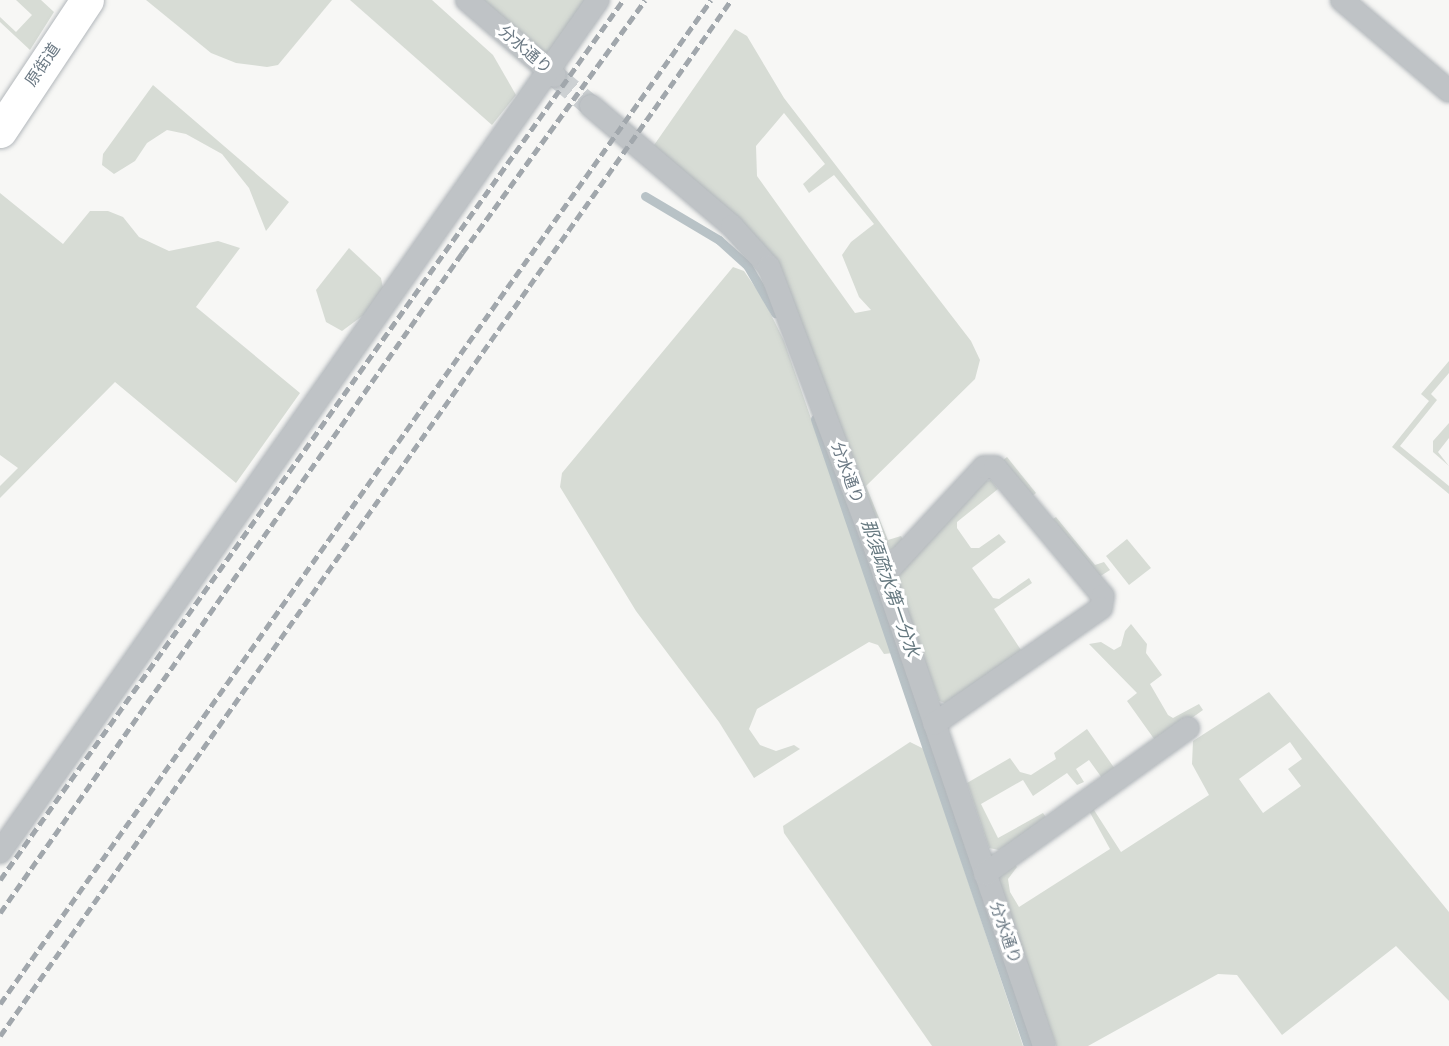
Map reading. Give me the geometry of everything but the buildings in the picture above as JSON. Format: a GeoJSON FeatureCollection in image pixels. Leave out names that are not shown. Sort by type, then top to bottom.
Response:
{"type":"FeatureCollection","features":[{"type":"Feature","properties":{"kind":"street","name":"原街道"},"geometry":{"type":"LineString","coordinates":[[0,130],[87,0]]}},
{"type":"Feature","properties":{"kind":"street","name":"分水通り"},"geometry":{"type":"LineString","coordinates":[[467,0],[552,73]]}},
{"type":"Feature","properties":{"kind":"street"},"geometry":{"type":"LineString","coordinates":[[0,852],[552,73],[598,0]]}},
{"type":"Feature","properties":{"kind":"street"},"geometry":{"type":"LineString","coordinates":[[1342,0],[1449,91]]}},
{"type":"Feature","properties":{"kind":"street","name":"分水通り"},"geometry":{"type":"LineString","coordinates":[[591,106],[732,226],[769,267],[884,575],[1044,1046]]}},
{"type":"Feature","properties":{"kind":"street"},"geometry":{"type":"LineString","coordinates":[[884,575],[984,467],[995,467],[1103,596],[1101,608],[934,724]]}},
{"type":"Feature","properties":{"kind":"street"},"geometry":{"type":"LineString","coordinates":[[985,874],[1188,728]]}},
{"type":"Feature","properties":{"kind":"shaded area"},"geometry":{"type":"Polygon","coordinates":[[[16,0],[41,0],[54,12],[30,50],[0,22],[0,17],[16,32],[32,15],[16,0]]]}},
{"type":"Feature","properties":{"kind":"shaded area"},"geometry":{"type":"Polygon","coordinates":[[[146,0],[332,0],[278,65],[267,67],[236,63],[211,53],[146,0]]]}},
{"type":"Feature","properties":{"kind":"shaded area"},"geometry":{"type":"Polygon","coordinates":[[[350,0],[432,0],[493,55],[516,95],[492,125],[350,0]]]}},
{"type":"Feature","properties":{"kind":"shaded area"},"geometry":{"type":"Polygon","coordinates":[[[481,0],[588,0],[547,57],[481,0]]]}},
{"type":"Feature","properties":{"kind":"shaded area"},"geometry":{"type":"Polygon","coordinates":[[[735,29],[747,36],[784,98],[971,341],[980,360],[975,379],[866,486],[888,540],[901,536],[904,541],[891,550],[882,547],[779,267],[652,148],[735,29]],[[784,113],[756,146],[757,176],[855,313],[871,310],[859,297],[842,255],[851,242],[874,224],[834,175],[809,193],[803,184],[825,164],[784,113]]]}},
{"type":"Feature","properties":{"kind":"shaded area"},"geometry":{"type":"Polygon","coordinates":[[[153,85],[289,202],[266,231],[249,188],[222,154],[186,134],[167,130],[147,143],[135,161],[114,174],[102,165],[103,154],[153,85]]]}},
{"type":"Feature","properties":{"kind":"shaded area"},"geometry":{"type":"Polygon","coordinates":[[[0,193],[63,244],[90,211],[108,211],[123,217],[139,237],[169,251],[218,241],[240,248],[196,307],[300,393],[236,483],[115,382],[0,498],[0,486],[18,468],[0,455],[0,193]]]}},
{"type":"Feature","properties":{"kind":"shaded area"},"geometry":{"type":"Polygon","coordinates":[[[349,248],[381,278],[383,288],[365,314],[342,331],[326,322],[316,290],[349,248]]]}},
{"type":"Feature","properties":{"kind":"shaded area"},"geometry":{"type":"Polygon","coordinates":[[[733,267],[744,271],[764,300],[784,341],[893,653],[884,654],[878,645],[869,642],[757,709],[749,729],[760,745],[776,751],[794,745],[800,749],[754,778],[719,722],[636,611],[560,487],[562,473],[733,267]]]}},
{"type":"Feature","properties":{"kind":"shaded area"},"geometry":{"type":"Polygon","coordinates":[[[1449,361],[1449,373],[1431,394],[1437,400],[1400,446],[1449,486],[1449,494],[1392,447],[1429,401],[1421,394],[1449,361]]]}},
{"type":"Feature","properties":{"kind":"shaded area"},"geometry":{"type":"Polygon","coordinates":[[[1449,423],[1449,438],[1438,452],[1449,466],[1433,452],[1433,441],[1449,423]]]}},
{"type":"Feature","properties":{"kind":"shaded area"},"geometry":{"type":"Polygon","coordinates":[[[1007,457],[1036,493],[1031,497],[1002,461],[1007,457]]]}},
{"type":"Feature","properties":{"kind":"shaded area"},"geometry":{"type":"Polygon","coordinates":[[[991,480],[998,489],[957,522],[957,528],[971,548],[979,548],[999,534],[1006,542],[972,568],[993,598],[999,599],[1029,578],[1032,583],[994,609],[1021,650],[948,704],[939,701],[895,578],[983,481],[991,480]]]}},
{"type":"Feature","properties":{"kind":"shaded area"},"geometry":{"type":"Polygon","coordinates":[[[1056,517],[1095,565],[1104,562],[1110,570],[1099,577],[1053,519],[1056,517]]]}},
{"type":"Feature","properties":{"kind":"shaded area"},"geometry":{"type":"Polygon","coordinates":[[[1127,539],[1151,568],[1129,585],[1106,556],[1127,539]]]}},
{"type":"Feature","properties":{"kind":"shaded area"},"geometry":{"type":"Polygon","coordinates":[[[1131,624],[1147,644],[1146,653],[1162,675],[1150,684],[1168,715],[1173,718],[1199,704],[1203,710],[1157,743],[1127,701],[1137,693],[1089,644],[1101,642],[1114,650],[1121,646],[1125,631],[1131,624]]]}},
{"type":"Feature","properties":{"kind":"shaded area"},"geometry":{"type":"Polygon","coordinates":[[[1269,692],[1449,912],[1449,1001],[1396,946],[1282,1035],[1237,975],[1218,974],[1088,1046],[1056,1046],[996,875],[1012,861],[1017,867],[1008,879],[1010,892],[1019,907],[1110,849],[1088,809],[1098,806],[1094,810],[1121,852],[1209,795],[1192,764],[1193,741],[1269,692]],[[1290,742],[1239,779],[1263,813],[1301,786],[1288,769],[1302,759],[1290,742]]]}},
{"type":"Feature","properties":{"kind":"shaded area"},"geometry":{"type":"Polygon","coordinates":[[[1087,729],[1115,769],[1102,778],[1089,760],[1076,769],[1084,782],[1077,785],[1067,773],[1033,796],[1023,780],[981,804],[998,838],[1043,813],[1048,820],[999,850],[989,848],[967,783],[1010,758],[1020,772],[1031,775],[1056,759],[1054,753],[1087,729]]]}},
{"type":"Feature","properties":{"kind":"shaded area"},"geometry":{"type":"Polygon","coordinates":[[[910,742],[924,749],[1023,1046],[932,1046],[784,833],[783,826],[910,742]]]}},
{"type":"Feature","properties":{"kind":"waterway","name":"那須疏水第一分水"},"geometry":{"type":"LineString","coordinates":[[645,196],[719,240],[747,265],[775,313]]}},
{"type":"Feature","properties":{"kind":"waterway","name":"那須疏水第一分水"},"geometry":{"type":"LineString","coordinates":[[815,419],[1028,1046]]}},
{"type":"Feature","properties":{"kind":"tunnel"},"geometry":{"type":"LineString","coordinates":[[555,76],[591,106]]}},
{"type":"Feature","properties":{"kind":"railway"},"geometry":{"type":"LineString","coordinates":[[0,880],[623,0]]}},
{"type":"Feature","properties":{"kind":"railway"},"geometry":{"type":"LineString","coordinates":[[0,913],[462,253],[645,0]]}},
{"type":"Feature","properties":{"kind":"railway"},"geometry":{"type":"LineString","coordinates":[[0,1004],[711,0]]}},
{"type":"Feature","properties":{"kind":"railway"},"geometry":{"type":"LineString","coordinates":[[0,1036],[731,0]]}}]}
